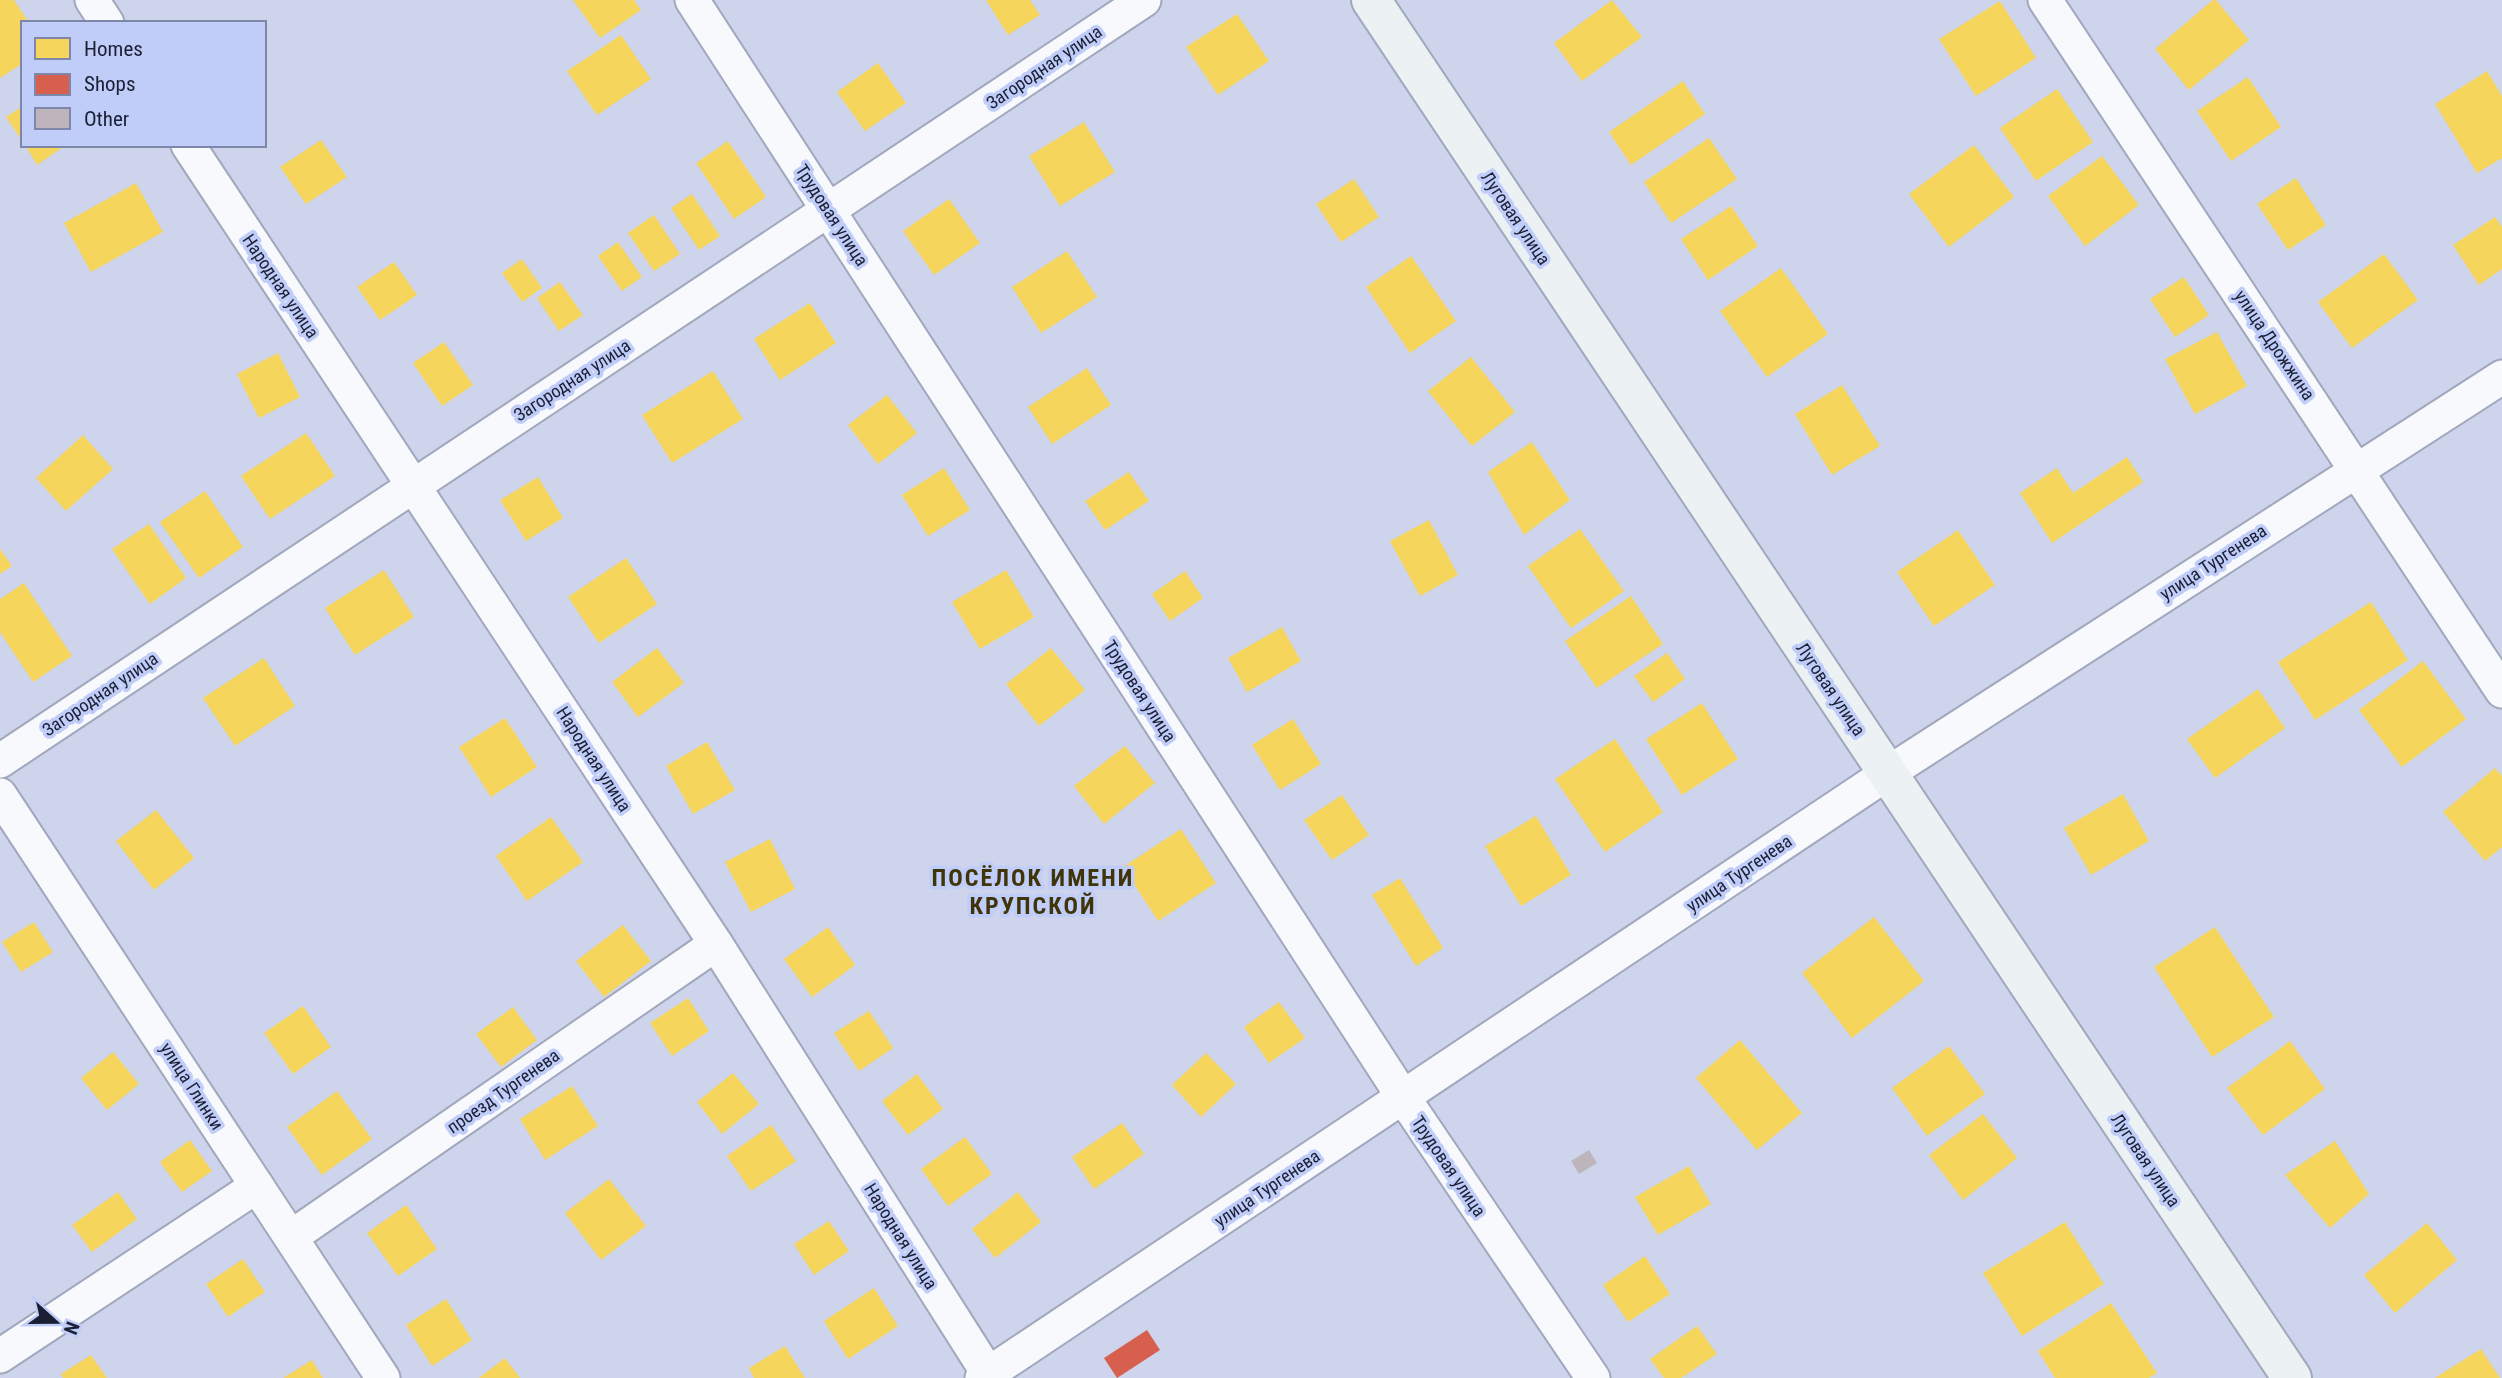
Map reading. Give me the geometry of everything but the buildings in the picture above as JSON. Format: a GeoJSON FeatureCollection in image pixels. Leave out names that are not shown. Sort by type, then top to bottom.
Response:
{"type":"FeatureCollection","features":[{"type":"Feature","properties":{"kind":"street"},"geometry":{"type":"LineString","coordinates":[[92,0],[106,21]]}},
{"type":"Feature","properties":{"kind":"street","name":"Трудовая улица"},"geometry":{"type":"LineString","coordinates":[[692,0],[1403,1097],[1593,1378]]}},
{"type":"Feature","properties":{"kind":"street","name":"Загородная улица"},"geometry":{"type":"LineString","coordinates":[[0,761],[1144,0]]}},
{"type":"Feature","properties":{"kind":"street","name":"Луговая улица"},"geometry":{"type":"LineString","coordinates":[[1371,0],[2292,1378]]}},
{"type":"Feature","properties":{"kind":"street","name":"улица Дрожжина"},"geometry":{"type":"LineString","coordinates":[[2045,0],[2502,691]]}},
{"type":"Feature","properties":{"kind":"street","name":"Народная улица"},"geometry":{"type":"LineString","coordinates":[[189,147],[716,944],[987,1376]]}},
{"type":"Feature","properties":{"kind":"street","name":"улица Тургенева"},"geometry":{"type":"LineString","coordinates":[[987,1376],[1888,773],[2502,377]]}},
{"type":"Feature","properties":{"kind":"street","name":"улица Глинки"},"geometry":{"type":"LineString","coordinates":[[0,795],[383,1378]]}},
{"type":"Feature","properties":{"kind":"street","name":"проезд Тургенева"},"geometry":{"type":"LineString","coordinates":[[290,1237],[716,944]]}},
{"type":"Feature","properties":{"kind":"street"},"geometry":{"type":"LineString","coordinates":[[0,1356],[257,1186]]}},
{"type":"Feature","properties":{"kind":"district","name":"ПОСЁЛОК ИМЕНИ КРУПСКОЙ"},"geometry":{"type":"Point","coordinates":[1033,892]}}]}
